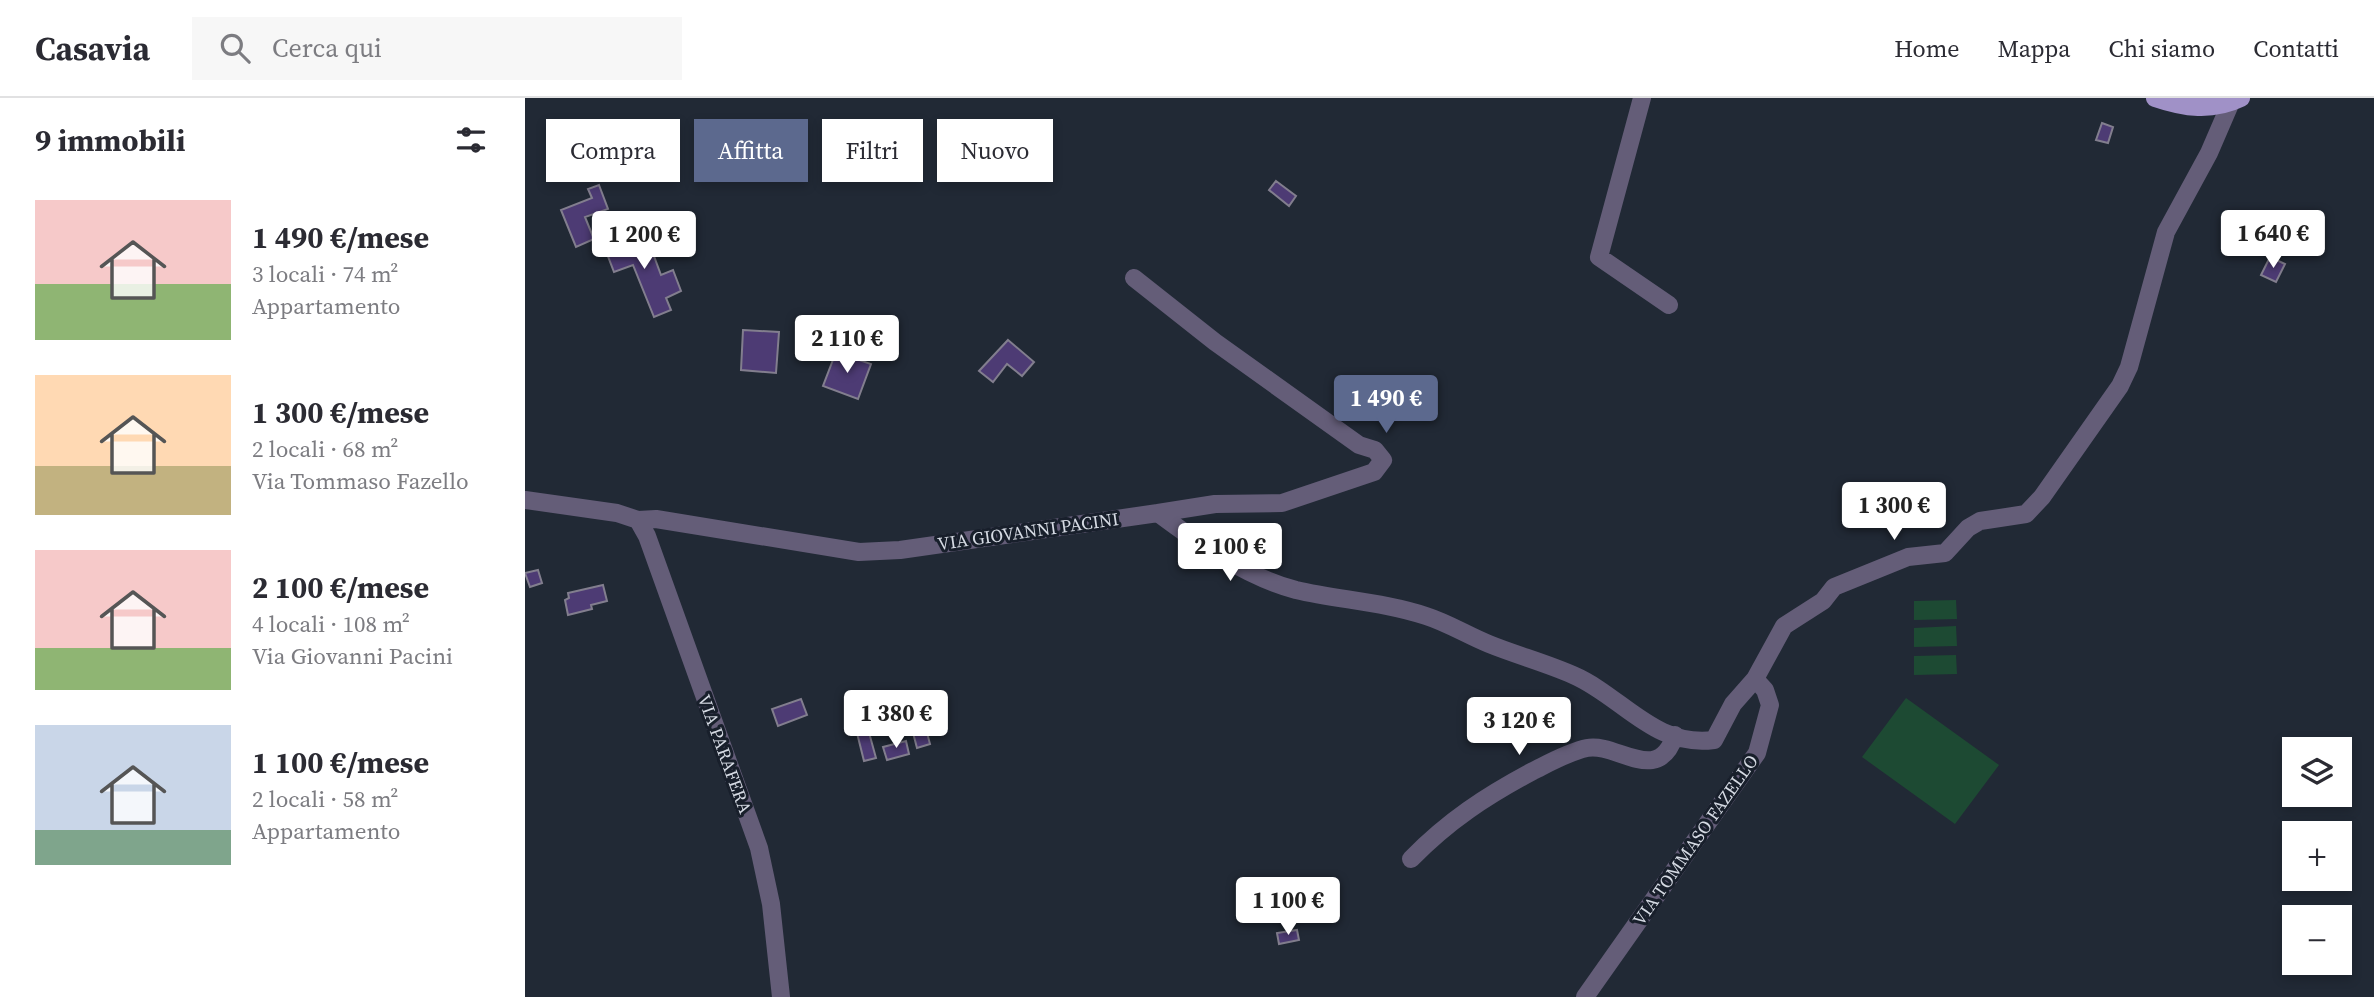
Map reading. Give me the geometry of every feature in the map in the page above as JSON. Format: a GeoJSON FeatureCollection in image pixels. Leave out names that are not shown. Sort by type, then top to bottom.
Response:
{"type":"FeatureCollection","features":[{"type":"Feature","properties":{"kind":"main road"},"geometry":{"type":"LineString","coordinates":[[2155,98],[2197,108],[2236,100]]}},
{"type":"Feature","properties":{"kind":"street"},"geometry":{"type":"LineString","coordinates":[[1642,98],[1599,257],[1669,305]]}},
{"type":"Feature","properties":{"kind":"street"},"geometry":{"type":"LineString","coordinates":[[1158,513],[1232,562],[1264,578],[1294,589],[1425,615],[1486,643],[1575,676],[1607,695],[1649,728],[1675,735],[1714,740],[1733,704],[1755,678],[1784,626],[1823,601],[1834,587],[1907,557],[1945,553],[1968,528],[1980,521],[2026,514],[2042,497],[2120,386],[2129,367],[2166,232],[2236,100]]}},
{"type":"Feature","properties":{"kind":"street","name":"VIA GIOVANNI PACINI"},"geometry":{"type":"LineString","coordinates":[[525,499],[617,513],[638,520],[656,519],[859,552],[900,550],[1215,504],[1282,503],[1374,472],[1383,460],[1375,450],[1359,445],[1215,342],[1134,278]]}},
{"type":"Feature","properties":{"kind":"street","name":"VIA PARAFERA"},"geometry":{"type":"LineString","coordinates":[[638,520],[647,537],[759,848],[771,904],[781,997]]}},
{"type":"Feature","properties":{"kind":"street","name":"VIA TOMMASO FAZELLO"},"geometry":{"type":"LineString","coordinates":[[1585,997],[1757,753],[1770,705],[1765,690],[1755,678]]}},
{"type":"Feature","properties":{"kind":"street"},"geometry":{"type":"LineString","coordinates":[[1411,859],[1438,831],[1467,808],[1549,763],[1588,748],[1600,747],[1637,761],[1651,760],[1667,751],[1675,735]]}},
{"type":"Feature","properties":{"kind":"green space"},"geometry":{"type":"Polygon","coordinates":[[[1956,600],[1957,619],[1914,620],[1914,601],[1956,600]]]}},
{"type":"Feature","properties":{"kind":"green space"},"geometry":{"type":"Polygon","coordinates":[[[1956,626],[1957,646],[1914,647],[1914,628],[1956,626]]]}},
{"type":"Feature","properties":{"kind":"green space"},"geometry":{"type":"Polygon","coordinates":[[[1956,655],[1957,674],[1914,675],[1914,656],[1956,655]]]}},
{"type":"Feature","properties":{"kind":"green space"},"geometry":{"type":"Polygon","coordinates":[[[1906,698],[1999,765],[1955,824],[1862,757],[1906,698]]]}},
{"type":"Feature","properties":{"kind":"building"},"geometry":{"type":"Polygon","coordinates":[[[2102,123],[2113,127],[2108,143],[2096,140],[2102,123]]]}},
{"type":"Feature","properties":{"kind":"building"},"geometry":{"type":"Polygon","coordinates":[[[1276,181],[1296,196],[1289,206],[1269,190],[1276,181]]]}},
{"type":"Feature","properties":{"kind":"building"},"geometry":{"type":"Polygon","coordinates":[[[599,185],[608,209],[585,217],[594,239],[576,247],[561,210],[592,198],[588,189],[599,185]]]}},
{"type":"Feature","properties":{"kind":"building"},"geometry":{"type":"Polygon","coordinates":[[[645,232],[661,275],[673,270],[681,291],[666,298],[671,310],[654,317],[633,265],[614,272],[604,246],[645,232]]]}},
{"type":"Feature","properties":{"kind":"building"},"geometry":{"type":"Polygon","coordinates":[[[2270,257],[2285,264],[2276,282],[2261,275],[2270,257]]]}},
{"type":"Feature","properties":{"kind":"building"},"geometry":{"type":"Polygon","coordinates":[[[743,330],[779,332],[776,373],[741,370],[743,330]]]}},
{"type":"Feature","properties":{"kind":"building"},"geometry":{"type":"Polygon","coordinates":[[[1008,340],[1034,362],[1022,376],[1007,364],[993,382],[979,371],[1008,340]]]}},
{"type":"Feature","properties":{"kind":"building"},"geometry":{"type":"Polygon","coordinates":[[[836,352],[871,364],[858,399],[823,386],[836,352]]]}},
{"type":"Feature","properties":{"kind":"building"},"geometry":{"type":"Polygon","coordinates":[[[538,570],[542,583],[530,587],[525,573],[538,570]]]}},
{"type":"Feature","properties":{"kind":"building"},"geometry":{"type":"Polygon","coordinates":[[[603,585],[607,601],[591,605],[592,609],[568,615],[565,600],[569,598],[568,593],[603,585]]]}},
{"type":"Feature","properties":{"kind":"building"},"geometry":{"type":"Polygon","coordinates":[[[801,699],[807,715],[778,726],[772,709],[801,699]]]}},
{"type":"Feature","properties":{"kind":"building"},"geometry":{"type":"Polygon","coordinates":[[[919,703],[930,744],[917,748],[906,706],[919,703]]]}},
{"type":"Feature","properties":{"kind":"building"},"geometry":{"type":"Polygon","coordinates":[[[865,718],[876,758],[864,761],[854,721],[865,718]]]}},
{"type":"Feature","properties":{"kind":"building"},"geometry":{"type":"Polygon","coordinates":[[[906,741],[909,754],[887,760],[883,747],[906,741]]]}},
{"type":"Feature","properties":{"kind":"building"},"geometry":{"type":"Polygon","coordinates":[[[1297,930],[1299,940],[1279,944],[1277,933],[1297,930]]]}}]}
